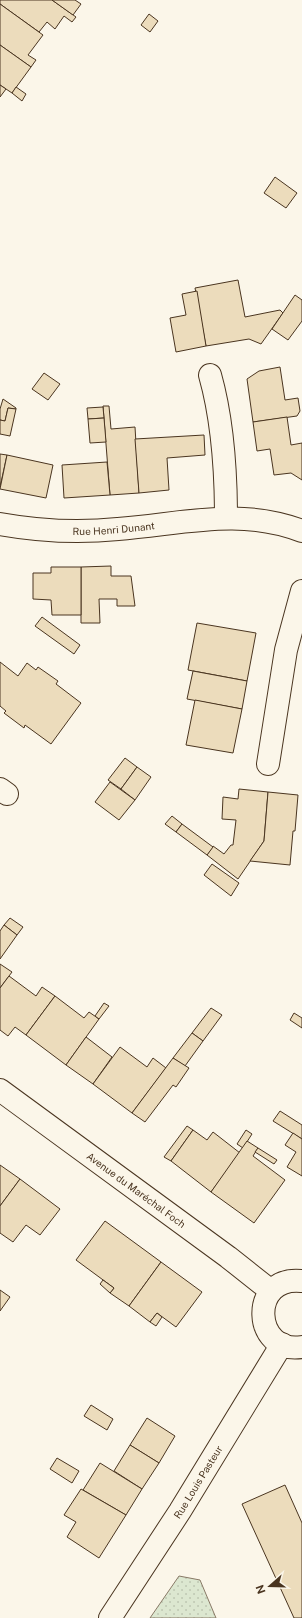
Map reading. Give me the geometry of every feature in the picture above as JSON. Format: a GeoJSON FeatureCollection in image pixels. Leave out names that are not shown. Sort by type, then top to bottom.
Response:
{"type":"FeatureCollection","features":[{"type":"Feature","properties":{"kind":"street"},"geometry":{"type":"LineString","coordinates":[[210,374],[221,422],[226,518]]}},
{"type":"Feature","properties":{"kind":"street","name":"Rue Henri Dunant"},"geometry":{"type":"LineString","coordinates":[[0,524],[44,530],[90,531],[226,518],[268,521],[302,531]]}},
{"type":"Feature","properties":{"kind":"street"},"geometry":{"type":"LineString","coordinates":[[268,764],[286,650],[302,591]]}},
{"type":"Feature","properties":{"kind":"street","name":"Avenue du Maréchal Foch"},"geometry":{"type":"LineString","coordinates":[[0,1090],[228,1256],[272,1291]]}},
{"type":"Feature","properties":{"kind":"street"},"geometry":{"type":"LineString","coordinates":[[292,1346],[269,1334],[264,1323],[263,1306],[272,1291],[280,1284],[302,1281]]}},
{"type":"Feature","properties":{"kind":"street","name":"Rue Louis Pasteur"},"geometry":{"type":"LineString","coordinates":[[110,1618],[180,1511],[292,1346]]}},
{"type":"Feature","properties":{"kind":"green space"},"geometry":{"type":"Polygon","coordinates":[[[179,1576],[200,1580],[216,1618],[150,1618],[179,1576]]]}},
{"type":"Feature","properties":{"kind":"building"},"geometry":{"type":"Polygon","coordinates":[[[0,0],[52,0],[76,17],[72,22],[64,16],[55,29],[47,22],[39,32],[0,4],[0,0]]]}},
{"type":"Feature","properties":{"kind":"building"},"geometry":{"type":"Polygon","coordinates":[[[52,0],[75,0],[81,4],[73,15],[52,0]]]}},
{"type":"Feature","properties":{"kind":"building"},"geometry":{"type":"Polygon","coordinates":[[[0,4],[43,35],[28,55],[36,60],[31,67],[0,45],[0,4]]]}},
{"type":"Feature","properties":{"kind":"building"},"geometry":{"type":"Polygon","coordinates":[[[149,14],[158,21],[150,32],[141,25],[149,14]]]}},
{"type":"Feature","properties":{"kind":"building"},"geometry":{"type":"Polygon","coordinates":[[[0,45],[31,67],[12,93],[0,85],[0,45]]]}},
{"type":"Feature","properties":{"kind":"building"},"geometry":{"type":"Polygon","coordinates":[[[0,85],[6,89],[0,97],[0,85]]]}},
{"type":"Feature","properties":{"kind":"building"},"geometry":{"type":"Polygon","coordinates":[[[16,87],[26,94],[22,101],[12,93],[16,87]]]}},
{"type":"Feature","properties":{"kind":"building"},"geometry":{"type":"Polygon","coordinates":[[[275,177],[297,193],[286,208],[264,193],[275,177]]]}},
{"type":"Feature","properties":{"kind":"building"},"geometry":{"type":"Polygon","coordinates":[[[238,280],[245,317],[280,310],[283,313],[261,344],[249,339],[206,346],[195,288],[238,280]]]}},
{"type":"Feature","properties":{"kind":"building"},"geometry":{"type":"Polygon","coordinates":[[[197,291],[206,346],[176,352],[170,318],[186,315],[182,294],[197,291]]]}},
{"type":"Feature","properties":{"kind":"building"},"geometry":{"type":"Polygon","coordinates":[[[295,295],[302,300],[302,321],[288,340],[272,329],[295,295]]]}},
{"type":"Feature","properties":{"kind":"building"},"geometry":{"type":"Polygon","coordinates":[[[280,367],[285,400],[298,398],[300,411],[297,416],[253,422],[247,379],[259,371],[280,367]]]}},
{"type":"Feature","properties":{"kind":"building"},"geometry":{"type":"Polygon","coordinates":[[[44,373],[60,384],[48,400],[32,389],[44,373]]]}},
{"type":"Feature","properties":{"kind":"building"},"geometry":{"type":"Polygon","coordinates":[[[3,399],[16,408],[8,408],[5,421],[0,420],[0,409],[3,399]]]}},
{"type":"Feature","properties":{"kind":"building"},"geometry":{"type":"Polygon","coordinates":[[[103,406],[109,406],[111,429],[135,427],[139,493],[110,495],[103,406]]]}},
{"type":"Feature","properties":{"kind":"building"},"geometry":{"type":"Polygon","coordinates":[[[103,407],[104,418],[88,419],[87,408],[103,407]]]}},
{"type":"Feature","properties":{"kind":"building"},"geometry":{"type":"Polygon","coordinates":[[[8,408],[16,409],[10,436],[0,434],[0,420],[5,421],[8,408]]]}},
{"type":"Feature","properties":{"kind":"building"},"geometry":{"type":"Polygon","coordinates":[[[287,417],[291,445],[302,443],[302,480],[291,473],[274,475],[270,449],[257,451],[253,422],[287,417]]]}},
{"type":"Feature","properties":{"kind":"building"},"geometry":{"type":"Polygon","coordinates":[[[104,418],[106,442],[90,443],[88,419],[104,418]]]}},
{"type":"Feature","properties":{"kind":"building"},"geometry":{"type":"Polygon","coordinates":[[[204,435],[205,455],[167,458],[169,490],[139,493],[135,439],[204,435]]]}},
{"type":"Feature","properties":{"kind":"building"},"geometry":{"type":"Polygon","coordinates":[[[0,454],[7,455],[0,487],[0,454]]]}},
{"type":"Feature","properties":{"kind":"building"},"geometry":{"type":"Polygon","coordinates":[[[7,455],[53,465],[46,498],[0,489],[7,455]]]}},
{"type":"Feature","properties":{"kind":"building"},"geometry":{"type":"Polygon","coordinates":[[[107,462],[110,495],[64,498],[62,465],[107,462]]]}},
{"type":"Feature","properties":{"kind":"building"},"geometry":{"type":"Polygon","coordinates":[[[111,566],[111,576],[131,576],[135,606],[117,606],[117,599],[99,599],[100,623],[81,623],[81,567],[111,566]]]}},
{"type":"Feature","properties":{"kind":"building"},"geometry":{"type":"Polygon","coordinates":[[[51,567],[81,567],[81,615],[52,615],[51,600],[33,599],[33,573],[51,573],[51,567]]]}},
{"type":"Feature","properties":{"kind":"building"},"geometry":{"type":"Polygon","coordinates":[[[42,617],[80,645],[74,654],[35,626],[42,617]]]}},
{"type":"Feature","properties":{"kind":"building"},"geometry":{"type":"Polygon","coordinates":[[[197,623],[256,633],[247,681],[188,670],[197,623]]]}},
{"type":"Feature","properties":{"kind":"building"},"geometry":{"type":"Polygon","coordinates":[[[0,662],[18,676],[27,663],[36,670],[38,667],[58,681],[56,684],[81,703],[51,744],[25,725],[24,728],[4,713],[6,711],[0,706],[0,662]]]}},
{"type":"Feature","properties":{"kind":"building"},"geometry":{"type":"Polygon","coordinates":[[[193,671],[247,681],[242,709],[187,699],[193,671]]]}},
{"type":"Feature","properties":{"kind":"building"},"geometry":{"type":"Polygon","coordinates":[[[195,700],[242,709],[233,753],[186,745],[195,700]]]}},
{"type":"Feature","properties":{"kind":"building"},"geometry":{"type":"Polygon","coordinates":[[[125,758],[137,767],[121,789],[108,780],[125,758]]]}},
{"type":"Feature","properties":{"kind":"building"},"geometry":{"type":"Polygon","coordinates":[[[137,767],[151,777],[135,800],[121,789],[137,767]]]}},
{"type":"Feature","properties":{"kind":"building"},"geometry":{"type":"Polygon","coordinates":[[[110,782],[135,800],[119,820],[95,802],[110,782]]]}},
{"type":"Feature","properties":{"kind":"building"},"geometry":{"type":"Polygon","coordinates":[[[239,789],[268,792],[264,841],[238,879],[207,855],[213,846],[224,854],[231,845],[233,845],[236,820],[222,819],[223,797],[238,799],[239,789]]]}},
{"type":"Feature","properties":{"kind":"building"},"geometry":{"type":"Polygon","coordinates":[[[268,792],[298,795],[290,865],[250,861],[264,841],[268,792]]]}},
{"type":"Feature","properties":{"kind":"building"},"geometry":{"type":"Polygon","coordinates":[[[172,816],[182,824],[176,832],[165,824],[172,816]]]}},
{"type":"Feature","properties":{"kind":"building"},"geometry":{"type":"Polygon","coordinates":[[[182,824],[213,847],[207,855],[176,832],[182,824]]]}},
{"type":"Feature","properties":{"kind":"building"},"geometry":{"type":"Polygon","coordinates":[[[212,864],[239,883],[231,896],[204,875],[212,864]]]}},
{"type":"Feature","properties":{"kind":"building"},"geometry":{"type":"Polygon","coordinates":[[[10,918],[23,927],[17,935],[4,925],[10,918]]]}},
{"type":"Feature","properties":{"kind":"building"},"geometry":{"type":"Polygon","coordinates":[[[4,925],[17,935],[0,959],[0,931],[4,925]]]}},
{"type":"Feature","properties":{"kind":"building"},"geometry":{"type":"Polygon","coordinates":[[[0,964],[12,972],[0,988],[0,964]]]}},
{"type":"Feature","properties":{"kind":"building"},"geometry":{"type":"Polygon","coordinates":[[[9,976],[36,996],[42,987],[55,996],[26,1035],[15,1027],[8,1036],[0,1030],[0,988],[9,976]]]}},
{"type":"Feature","properties":{"kind":"building"},"geometry":{"type":"Polygon","coordinates":[[[55,996],[84,1018],[89,1012],[99,1019],[66,1065],[26,1035],[55,996]]]}},
{"type":"Feature","properties":{"kind":"building"},"geometry":{"type":"Polygon","coordinates":[[[104,1003],[109,1006],[99,1019],[95,1016],[104,1003]]]}},
{"type":"Feature","properties":{"kind":"building"},"geometry":{"type":"Polygon","coordinates":[[[211,1008],[222,1015],[203,1041],[192,1033],[211,1008]]]}},
{"type":"Feature","properties":{"kind":"building"},"geometry":{"type":"Polygon","coordinates":[[[294,1013],[302,1018],[302,1028],[290,1020],[294,1013]]]}},
{"type":"Feature","properties":{"kind":"building"},"geometry":{"type":"Polygon","coordinates":[[[192,1033],[203,1041],[185,1066],[173,1058],[192,1033]]]}},
{"type":"Feature","properties":{"kind":"building"},"geometry":{"type":"Polygon","coordinates":[[[86,1037],[112,1057],[93,1084],[66,1065],[86,1037]]]}},
{"type":"Feature","properties":{"kind":"building"},"geometry":{"type":"Polygon","coordinates":[[[120,1047],[147,1067],[153,1058],[166,1068],[132,1113],[93,1084],[120,1047]]]}},
{"type":"Feature","properties":{"kind":"building"},"geometry":{"type":"Polygon","coordinates":[[[173,1058],[189,1068],[176,1087],[173,1085],[145,1122],[132,1113],[173,1058]]]}},
{"type":"Feature","properties":{"kind":"building"},"geometry":{"type":"Polygon","coordinates":[[[280,1111],[302,1125],[302,1139],[273,1121],[280,1111]]]}},
{"type":"Feature","properties":{"kind":"building"},"geometry":{"type":"Polygon","coordinates":[[[187,1126],[193,1130],[171,1161],[164,1157],[187,1126]]]}},
{"type":"Feature","properties":{"kind":"building"},"geometry":{"type":"Polygon","coordinates":[[[193,1130],[207,1140],[213,1132],[240,1153],[211,1192],[171,1161],[193,1130]]]}},
{"type":"Feature","properties":{"kind":"building"},"geometry":{"type":"Polygon","coordinates":[[[246,1130],[252,1134],[243,1148],[237,1144],[246,1130]]]}},
{"type":"Feature","properties":{"kind":"building"},"geometry":{"type":"Polygon","coordinates":[[[293,1133],[302,1139],[302,1176],[287,1167],[296,1152],[285,1145],[293,1133]]]}},
{"type":"Feature","properties":{"kind":"building"},"geometry":{"type":"Polygon","coordinates":[[[247,1141],[258,1148],[253,1156],[285,1180],[254,1223],[211,1192],[247,1141]]]}},
{"type":"Feature","properties":{"kind":"building"},"geometry":{"type":"Polygon","coordinates":[[[258,1148],[277,1160],[274,1164],[255,1152],[258,1148]]]}},
{"type":"Feature","properties":{"kind":"building"},"geometry":{"type":"Polygon","coordinates":[[[0,1165],[20,1179],[0,1206],[0,1165]]]}},
{"type":"Feature","properties":{"kind":"building"},"geometry":{"type":"Polygon","coordinates":[[[20,1179],[60,1209],[40,1235],[26,1225],[13,1242],[0,1233],[0,1206],[20,1179]]]}},
{"type":"Feature","properties":{"kind":"building"},"geometry":{"type":"Polygon","coordinates":[[[105,1221],[161,1262],[129,1306],[110,1293],[114,1288],[76,1260],[105,1221]]]}},
{"type":"Feature","properties":{"kind":"building"},"geometry":{"type":"Polygon","coordinates":[[[161,1262],[202,1292],[176,1327],[157,1313],[150,1322],[129,1306],[161,1262]]]}},
{"type":"Feature","properties":{"kind":"building"},"geometry":{"type":"Polygon","coordinates":[[[103,1280],[114,1288],[110,1293],[100,1284],[103,1280]]]}},
{"type":"Feature","properties":{"kind":"building"},"geometry":{"type":"Polygon","coordinates":[[[0,1290],[10,1297],[0,1311],[0,1290]]]}},
{"type":"Feature","properties":{"kind":"building"},"geometry":{"type":"Polygon","coordinates":[[[157,1313],[162,1317],[156,1326],[150,1322],[157,1313]]]}},
{"type":"Feature","properties":{"kind":"building"},"geometry":{"type":"Polygon","coordinates":[[[91,1405],[113,1419],[107,1430],[84,1416],[91,1405]]]}},
{"type":"Feature","properties":{"kind":"building"},"geometry":{"type":"Polygon","coordinates":[[[147,1418],[175,1436],[159,1463],[130,1445],[147,1418]]]}},
{"type":"Feature","properties":{"kind":"building"},"geometry":{"type":"Polygon","coordinates":[[[130,1445],[159,1463],[142,1489],[114,1471],[130,1445]]]}},
{"type":"Feature","properties":{"kind":"building"},"geometry":{"type":"Polygon","coordinates":[[[57,1458],[79,1471],[72,1483],[50,1469],[57,1458]]]}},
{"type":"Feature","properties":{"kind":"building"},"geometry":{"type":"Polygon","coordinates":[[[100,1463],[142,1489],[126,1515],[83,1490],[100,1463]]]}},
{"type":"Feature","properties":{"kind":"building"},"geometry":{"type":"Polygon","coordinates":[[[285,1485],[302,1523],[302,1618],[294,1618],[242,1504],[285,1485]]]}},
{"type":"Feature","properties":{"kind":"building"},"geometry":{"type":"Polygon","coordinates":[[[81,1489],[126,1515],[99,1558],[67,1537],[76,1522],[64,1515],[81,1489]]]}}]}
